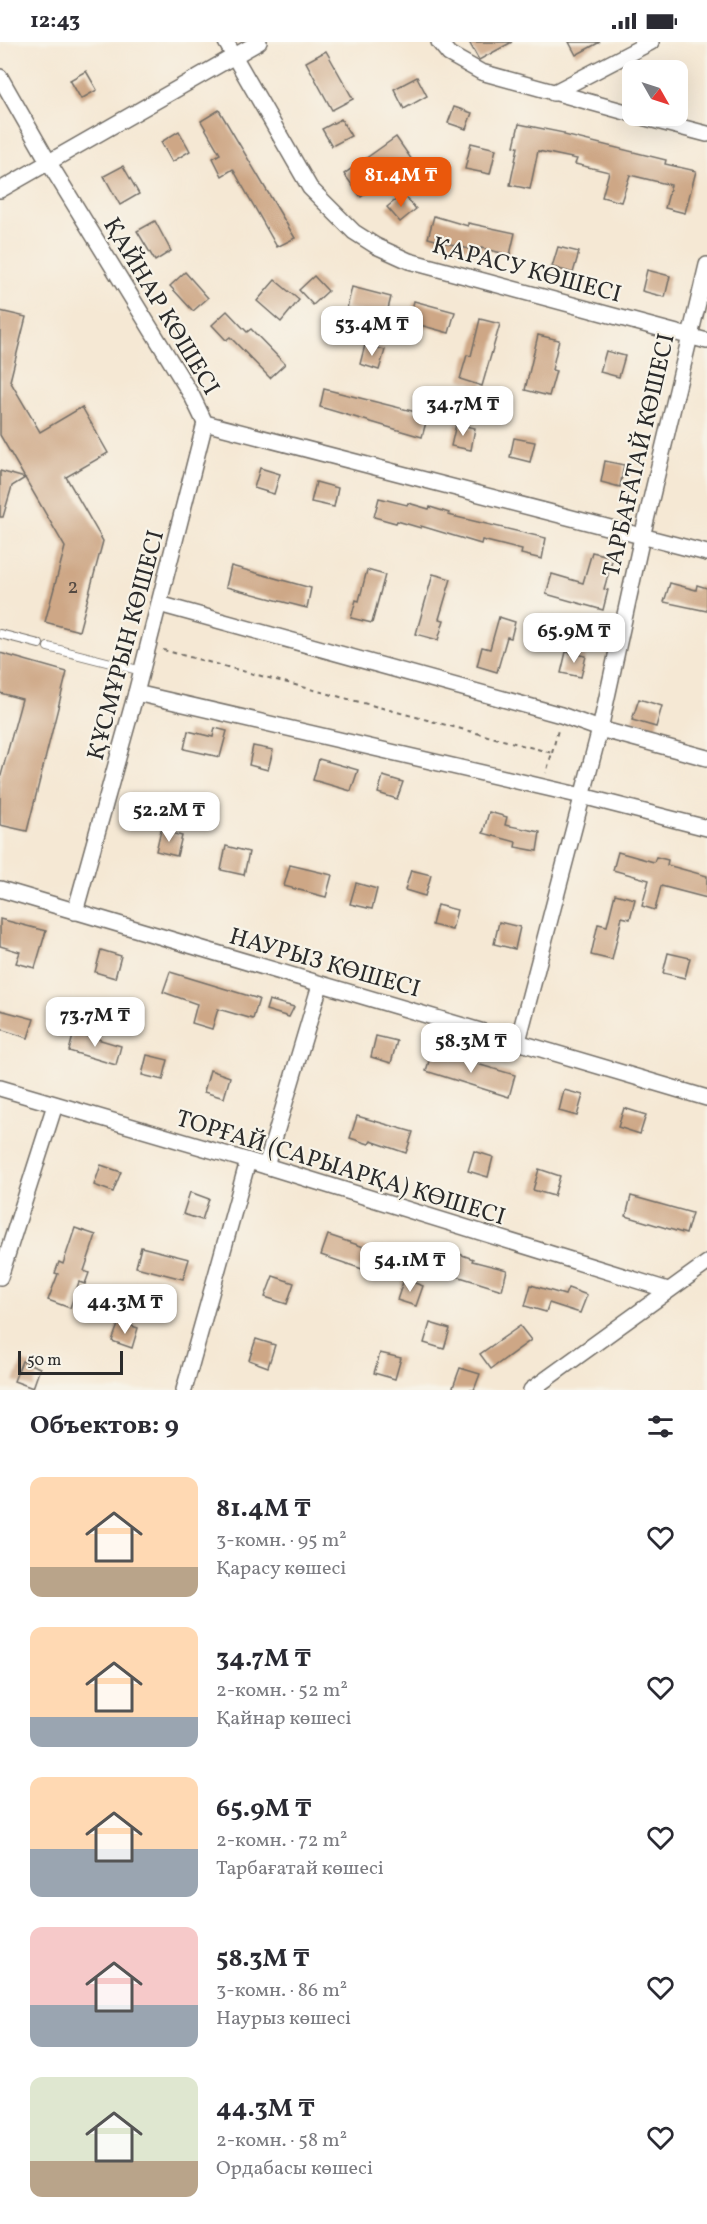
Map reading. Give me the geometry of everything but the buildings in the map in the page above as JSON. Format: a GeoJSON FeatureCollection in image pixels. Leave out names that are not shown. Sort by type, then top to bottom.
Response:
{"type":"FeatureCollection","features":[{"type":"Feature","properties":{"kind":"street","name":"ҚАРАСУ КӨШЕСІ"},"geometry":{"type":"LineString","coordinates":[[226,42],[310,188],[354,232],[409,261],[707,341]]}},
{"type":"Feature","properties":{"kind":"street"},"geometry":{"type":"LineString","coordinates":[[0,190],[260,42]]}},
{"type":"Feature","properties":{"kind":"street"},"geometry":{"type":"LineString","coordinates":[[439,42],[449,54],[481,72],[622,111]]}},
{"type":"Feature","properties":{"kind":"street"},"geometry":{"type":"LineString","coordinates":[[553,93],[651,42]]}},
{"type":"Feature","properties":{"kind":"street","name":"ҚАЙНАР КӨШЕСІ"},"geometry":{"type":"LineString","coordinates":[[0,77],[49,163],[192,396],[205,423],[707,554]]}},
{"type":"Feature","properties":{"kind":"street"},"geometry":{"type":"LineString","coordinates":[[676,126],[707,134]]}},
{"type":"Feature","properties":{"kind":"street","name":"ТАРБАҒАТАЙ КӨШЕСІ"},"geometry":{"type":"LineString","coordinates":[[518,1041],[600,729],[642,537],[707,265]]}},
{"type":"Feature","properties":{"kind":"street","name":"ҚҰСМҰРЫН КӨШЕСІ"},"geometry":{"type":"LineString","coordinates":[[75,912],[142,671],[205,423]]}},
{"type":"Feature","properties":{"kind":"street"},"geometry":{"type":"LineString","coordinates":[[159,604],[707,758]]}},
{"type":"Feature","properties":{"kind":"street"},"geometry":{"type":"LineString","coordinates":[[136,693],[582,796],[707,828]]}},
{"type":"Feature","properties":{"kind":"street","name":"НАУРЫЗ КӨШЕСІ"},"geometry":{"type":"LineString","coordinates":[[0,890],[707,1098]]}},
{"type":"Feature","properties":{"kind":"street"},"geometry":{"type":"LineString","coordinates":[[266,1166],[320,986]]}},
{"type":"Feature","properties":{"kind":"street","name":"ТОРҒАЙ (САРЫАРҚА) КӨШЕСІ"},"geometry":{"type":"LineString","coordinates":[[0,1088],[266,1166],[668,1290]]}},
{"type":"Feature","properties":{"kind":"street"},"geometry":{"type":"LineString","coordinates":[[0,1277],[55,1105]]}},
{"type":"Feature","properties":{"kind":"street"},"geometry":{"type":"LineString","coordinates":[[184,1390],[248,1161]]}},
{"type":"Feature","properties":{"kind":"street"},"geometry":{"type":"LineString","coordinates":[[531,1390],[707,1263]]}},
{"type":"Feature","properties":{"kind":"lane"},"geometry":{"type":"LineString","coordinates":[[0,634],[39,644]]}},
{"type":"Feature","properties":{"kind":"lane"},"geometry":{"type":"LineString","coordinates":[[48,647],[142,671]]}},
{"type":"Feature","properties":{"kind":"path"},"geometry":{"type":"LineString","coordinates":[[148,646],[552,753]]}},
{"type":"Feature","properties":{"kind":"path"},"geometry":{"type":"LineString","coordinates":[[542,788],[561,716]]}}]}
